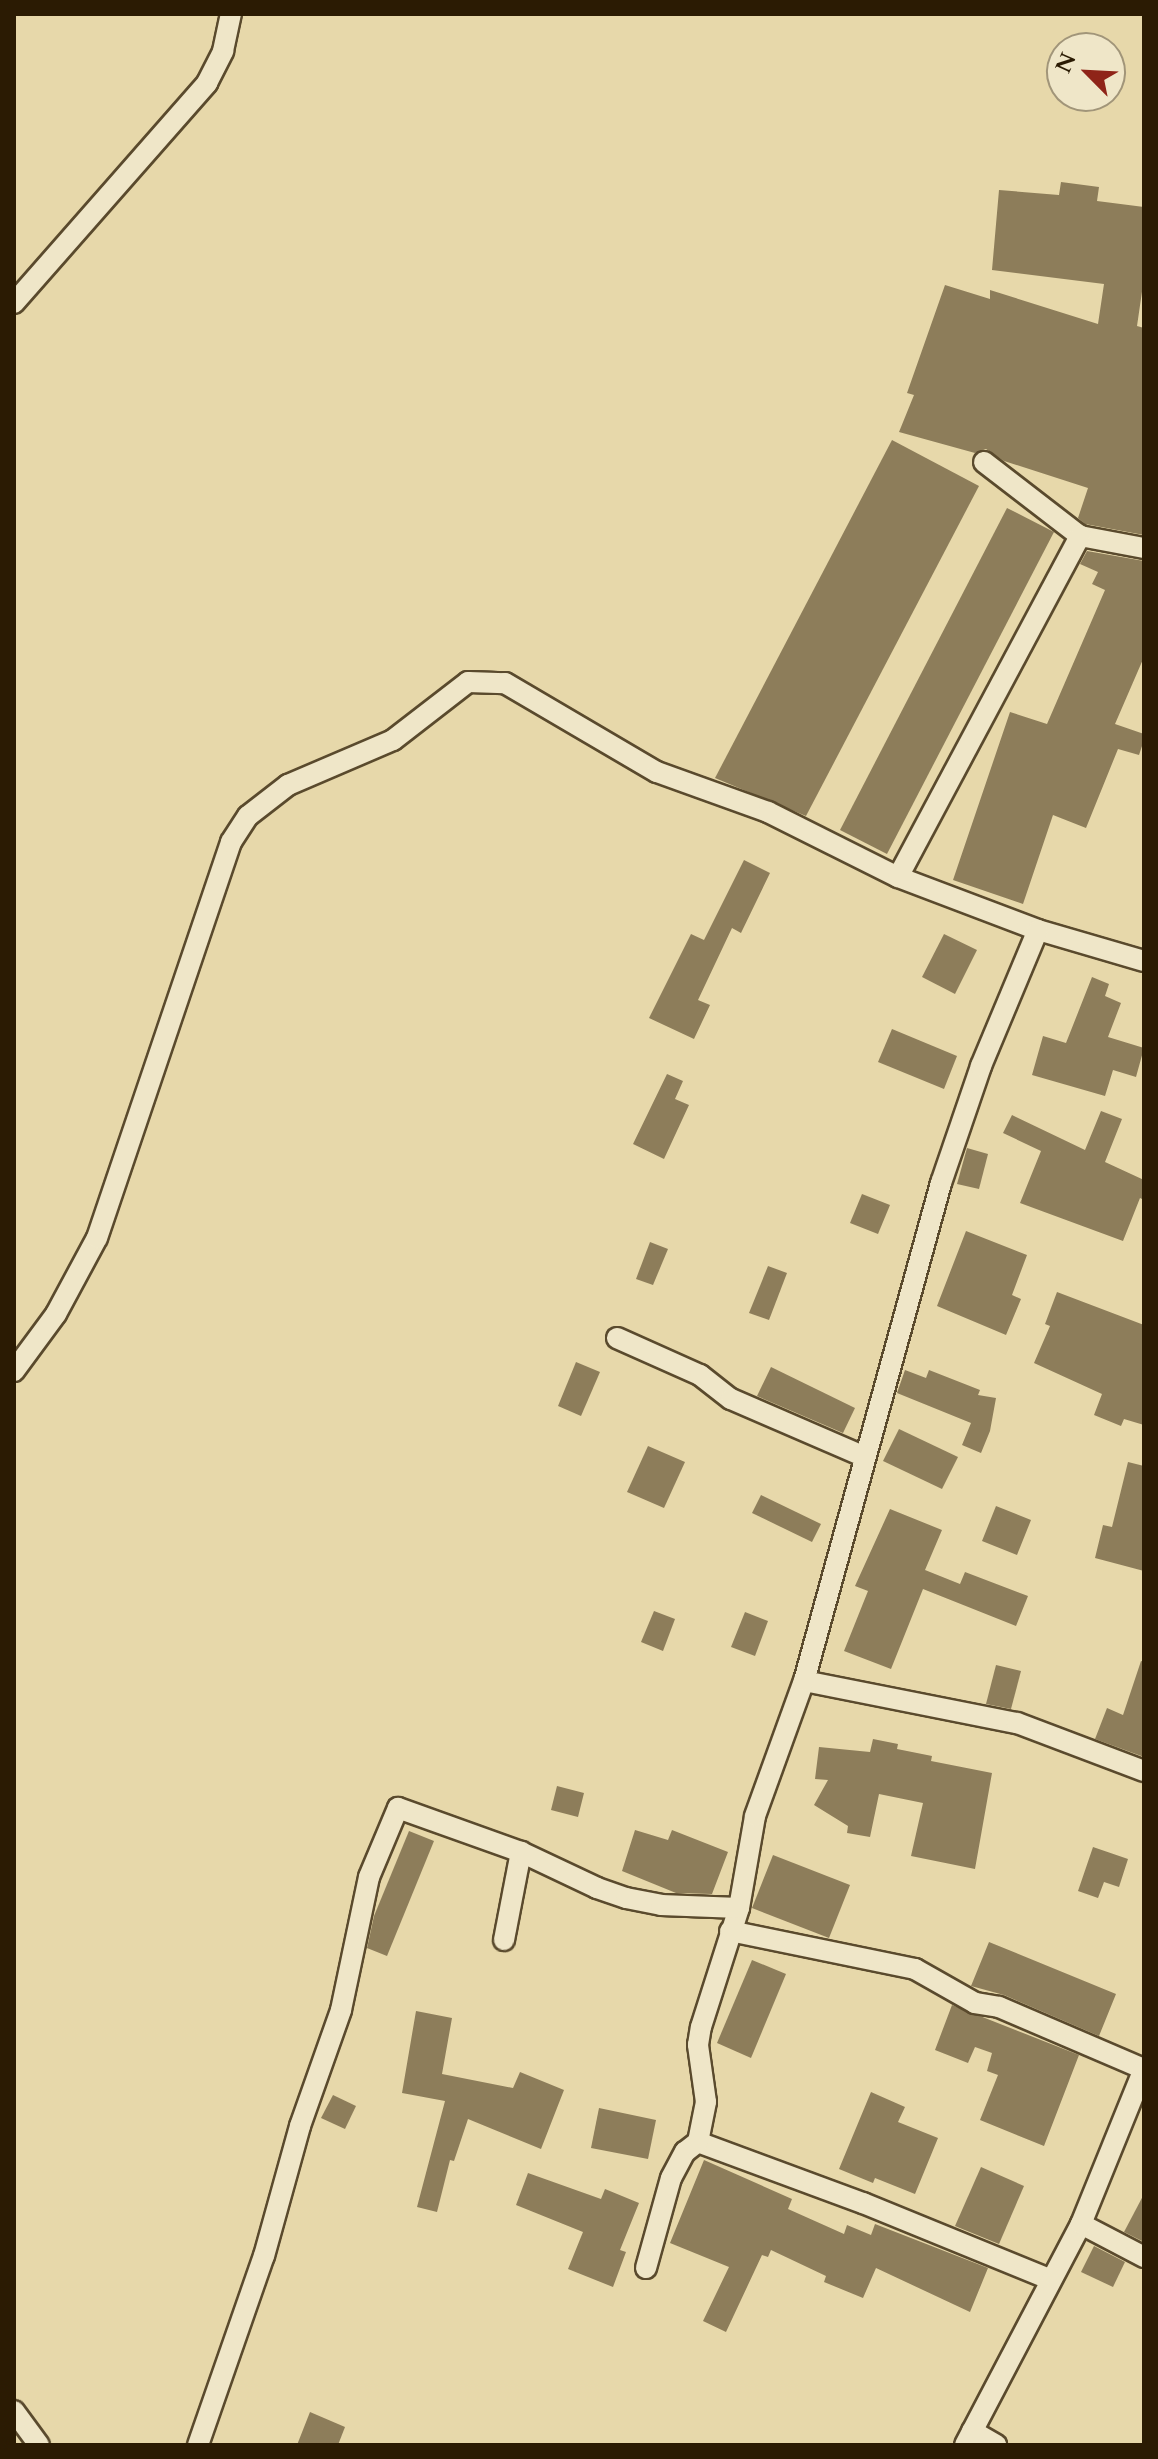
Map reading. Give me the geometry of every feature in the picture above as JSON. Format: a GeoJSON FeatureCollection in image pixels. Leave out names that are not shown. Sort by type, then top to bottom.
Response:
{"type":"FeatureCollection","features":[{"type":"Feature","properties":{"kind":"street"},"geometry":{"type":"LineString","coordinates":[[14,303],[207,83],[223,51],[231,14]]}},
{"type":"Feature","properties":{"kind":"street"},"geometry":{"type":"LineString","coordinates":[[984,462],[1080,536],[1144,548]]}},
{"type":"Feature","properties":{"kind":"street"},"geometry":{"type":"LineString","coordinates":[[898,877],[1080,536]]}},
{"type":"Feature","properties":{"kind":"street"},"geometry":{"type":"LineString","coordinates":[[14,1371],[56,1314],[97,1238],[231,842],[248,816],[288,785],[393,740],[468,682],[505,683],[657,772],[768,812],[898,877],[1038,930],[1144,961]]}},
{"type":"Feature","properties":{"kind":"street"},"geometry":{"type":"LineString","coordinates":[[646,2268],[671,2178],[685,2152],[698,2142],[706,2102],[698,2045],[739,1908],[755,1816],[804,1681],[863,1456],[941,1183],[981,1066],[1038,930]]}},
{"type":"Feature","properties":{"kind":"street"},"geometry":{"type":"LineString","coordinates":[[617,1338],[700,1375],[741,1404],[863,1456]]}},
{"type":"Feature","properties":{"kind":"street"},"geometry":{"type":"LineString","coordinates":[[804,1681],[1017,1723],[1144,1771]]}},
{"type":"Feature","properties":{"kind":"street"},"geometry":{"type":"LineString","coordinates":[[198,2445],[264,2256],[300,2126],[341,2010],[369,1877],[398,1808],[521,1852],[626,1898],[661,1905],[739,1908]]}},
{"type":"Feature","properties":{"kind":"street"},"geometry":{"type":"LineString","coordinates":[[504,1940],[521,1852]]}},
{"type":"Feature","properties":{"kind":"street"},"geometry":{"type":"LineString","coordinates":[[730,1931],[915,1969],[975,2003],[999,2007],[1144,2069],[1081,2224],[1049,2279],[968,2438],[996,2445]]}},
{"type":"Feature","properties":{"kind":"street"},"geometry":{"type":"LineString","coordinates":[[698,2142],[863,2203],[1049,2279]]}},
{"type":"Feature","properties":{"kind":"street"},"geometry":{"type":"LineString","coordinates":[[1081,2224],[1144,2257]]}},
{"type":"Feature","properties":{"kind":"street"},"geometry":{"type":"LineString","coordinates":[[14,2411],[39,2445]]}},
{"type":"Feature","properties":{"kind":"building"},"geometry":{"type":"Polygon","coordinates":[[[1061,182],[1099,187],[1097,201],[1144,207],[1144,278],[1137,326],[1144,328],[1144,535],[1085,524],[1078,518],[1088,488],[1004,461],[986,449],[975,453],[899,432],[914,395],[907,393],[945,285],[990,299],[990,290],[1098,324],[1104,284],[992,270],[999,190],[1059,195],[1061,182]]]}},
{"type":"Feature","properties":{"kind":"building"},"geometry":{"type":"Polygon","coordinates":[[[892,440],[979,486],[806,816],[715,778],[892,440]]]}},
{"type":"Feature","properties":{"kind":"building"},"geometry":{"type":"Polygon","coordinates":[[[1007,508],[1054,532],[887,854],[840,830],[1007,508]]]}},
{"type":"Feature","properties":{"kind":"building"},"geometry":{"type":"Polygon","coordinates":[[[1087,551],[1144,561],[1144,657],[1115,724],[1144,734],[1144,740],[1139,755],[1118,749],[1086,828],[1053,815],[1023,904],[953,880],[1010,712],[1047,724],[1105,590],[1092,584],[1098,572],[1080,564],[1087,551]]]}},
{"type":"Feature","properties":{"kind":"building"},"geometry":{"type":"Polygon","coordinates":[[[744,860],[770,873],[741,933],[732,928],[698,1000],[710,1005],[694,1039],[649,1018],[691,934],[704,940],[744,860]]]}},
{"type":"Feature","properties":{"kind":"building"},"geometry":{"type":"Polygon","coordinates":[[[944,934],[977,950],[955,994],[922,977],[944,934]]]}},
{"type":"Feature","properties":{"kind":"building"},"geometry":{"type":"Polygon","coordinates":[[[1092,977],[1109,984],[1105,996],[1121,1003],[1108,1037],[1144,1048],[1136,1077],[1113,1070],[1105,1096],[1032,1075],[1043,1036],[1066,1043],[1092,977]]]}},
{"type":"Feature","properties":{"kind":"building"},"geometry":{"type":"Polygon","coordinates":[[[892,1029],[957,1056],[944,1089],[878,1062],[892,1029]]]}},
{"type":"Feature","properties":{"kind":"building"},"geometry":{"type":"Polygon","coordinates":[[[667,1074],[683,1081],[675,1099],[689,1105],[664,1159],[633,1144],[667,1074]]]}},
{"type":"Feature","properties":{"kind":"building"},"geometry":{"type":"Polygon","coordinates":[[[1101,1111],[1122,1119],[1105,1162],[1144,1180],[1144,1200],[1140,1198],[1123,1241],[1020,1203],[1041,1151],[1003,1133],[1012,1115],[1085,1150],[1101,1111]]]}},
{"type":"Feature","properties":{"kind":"building"},"geometry":{"type":"Polygon","coordinates":[[[967,1148],[988,1154],[979,1189],[957,1184],[967,1148]]]}},
{"type":"Feature","properties":{"kind":"building"},"geometry":{"type":"Polygon","coordinates":[[[862,1194],[890,1205],[878,1234],[850,1223],[862,1194]]]}},
{"type":"Feature","properties":{"kind":"building"},"geometry":{"type":"Polygon","coordinates":[[[966,1231],[1027,1255],[1012,1295],[1021,1299],[1006,1335],[937,1306],[966,1231]]]}},
{"type":"Feature","properties":{"kind":"building"},"geometry":{"type":"Polygon","coordinates":[[[650,1242],[668,1249],[653,1285],[636,1279],[650,1242]]]}},
{"type":"Feature","properties":{"kind":"building"},"geometry":{"type":"Polygon","coordinates":[[[768,1266],[787,1273],[769,1320],[749,1313],[768,1266]]]}},
{"type":"Feature","properties":{"kind":"building"},"geometry":{"type":"Polygon","coordinates":[[[1057,1292],[1144,1325],[1144,1425],[1124,1419],[1121,1426],[1094,1415],[1102,1394],[1034,1363],[1050,1326],[1045,1324],[1057,1292]]]}},
{"type":"Feature","properties":{"kind":"building"},"geometry":{"type":"Polygon","coordinates":[[[576,1362],[600,1372],[581,1416],[558,1406],[576,1362]]]}},
{"type":"Feature","properties":{"kind":"building"},"geometry":{"type":"Polygon","coordinates":[[[771,1367],[855,1408],[843,1433],[757,1396],[771,1367]]]}},
{"type":"Feature","properties":{"kind":"building"},"geometry":{"type":"Polygon","coordinates":[[[905,1370],[926,1378],[929,1370],[980,1390],[978,1395],[996,1398],[990,1431],[981,1453],[962,1445],[971,1423],[897,1393],[905,1370]]]}},
{"type":"Feature","properties":{"kind":"building"},"geometry":{"type":"Polygon","coordinates":[[[899,1429],[958,1457],[942,1489],[883,1461],[899,1429]]]}},
{"type":"Feature","properties":{"kind":"building"},"geometry":{"type":"Polygon","coordinates":[[[648,1446],[685,1462],[664,1508],[627,1492],[648,1446]]]}},
{"type":"Feature","properties":{"kind":"building"},"geometry":{"type":"Polygon","coordinates":[[[1128,1462],[1144,1466],[1144,1571],[1095,1558],[1103,1525],[1112,1527],[1128,1462]]]}},
{"type":"Feature","properties":{"kind":"building"},"geometry":{"type":"Polygon","coordinates":[[[761,1495],[821,1524],[812,1542],[752,1513],[761,1495]]]}},
{"type":"Feature","properties":{"kind":"building"},"geometry":{"type":"Polygon","coordinates":[[[996,1506],[1031,1520],[1017,1555],[982,1541],[996,1506]]]}},
{"type":"Feature","properties":{"kind":"building"},"geometry":{"type":"Polygon","coordinates":[[[890,1509],[942,1530],[925,1570],[960,1584],[965,1572],[1028,1596],[1016,1626],[923,1589],[891,1669],[844,1651],[868,1591],[855,1586],[890,1509]]]}},
{"type":"Feature","properties":{"kind":"building"},"geometry":{"type":"Polygon","coordinates":[[[654,1611],[675,1619],[663,1651],[641,1642],[654,1611]]]}},
{"type":"Feature","properties":{"kind":"building"},"geometry":{"type":"Polygon","coordinates":[[[745,1612],[768,1621],[755,1656],[731,1647],[745,1612]]]}},
{"type":"Feature","properties":{"kind":"building"},"geometry":{"type":"Polygon","coordinates":[[[1141,1661],[1144,1662],[1144,1757],[1095,1739],[1107,1708],[1123,1715],[1141,1661]]]}},
{"type":"Feature","properties":{"kind":"building"},"geometry":{"type":"Polygon","coordinates":[[[996,1665],[1021,1671],[1011,1709],[986,1704],[996,1665]]]}},
{"type":"Feature","properties":{"kind":"building"},"geometry":{"type":"Polygon","coordinates":[[[873,1739],[898,1744],[897,1749],[932,1756],[931,1761],[992,1773],[975,1869],[911,1856],[923,1803],[879,1794],[870,1837],[847,1833],[848,1826],[814,1805],[828,1780],[815,1779],[819,1747],[870,1752],[873,1739]]]}},
{"type":"Feature","properties":{"kind":"building"},"geometry":{"type":"Polygon","coordinates":[[[557,1786],[584,1793],[578,1817],[551,1810],[557,1786]]]}},
{"type":"Feature","properties":{"kind":"building"},"geometry":{"type":"Polygon","coordinates":[[[635,1830],[668,1840],[672,1830],[728,1852],[712,1894],[676,1893],[622,1871],[635,1830]]]}},
{"type":"Feature","properties":{"kind":"building"},"geometry":{"type":"Polygon","coordinates":[[[409,1831],[434,1841],[387,1956],[367,1948],[374,1916],[409,1831]]]}},
{"type":"Feature","properties":{"kind":"building"},"geometry":{"type":"Polygon","coordinates":[[[1093,1847],[1128,1859],[1119,1887],[1104,1882],[1098,1898],[1078,1891],[1093,1847]]]}},
{"type":"Feature","properties":{"kind":"building"},"geometry":{"type":"Polygon","coordinates":[[[773,1855],[850,1885],[829,1938],[752,1908],[773,1855]]]}},
{"type":"Feature","properties":{"kind":"building"},"geometry":{"type":"Polygon","coordinates":[[[989,1942],[1116,1994],[1099,2036],[1004,1995],[971,1986],[989,1942]]]}},
{"type":"Feature","properties":{"kind":"building"},"geometry":{"type":"Polygon","coordinates":[[[752,1960],[786,1974],[751,2058],[717,2043],[752,1960]]]}},
{"type":"Feature","properties":{"kind":"building"},"geometry":{"type":"Polygon","coordinates":[[[952,2005],[1079,2055],[1044,2146],[980,2120],[998,2075],[987,2071],[992,2053],[975,2047],[968,2063],[935,2050],[952,2005]]]}},
{"type":"Feature","properties":{"kind":"building"},"geometry":{"type":"Polygon","coordinates":[[[416,2011],[452,2018],[442,2074],[513,2088],[520,2072],[564,2090],[541,2149],[468,2119],[454,2161],[450,2160],[437,2212],[417,2207],[445,2101],[402,2093],[416,2011]]]}},
{"type":"Feature","properties":{"kind":"building"},"geometry":{"type":"Polygon","coordinates":[[[871,2092],[905,2107],[898,2122],[938,2138],[915,2194],[875,2178],[873,2183],[839,2169],[871,2092]]]}},
{"type":"Feature","properties":{"kind":"building"},"geometry":{"type":"Polygon","coordinates":[[[333,2095],[356,2106],[345,2129],[321,2118],[333,2095]]]}},
{"type":"Feature","properties":{"kind":"building"},"geometry":{"type":"Polygon","coordinates":[[[599,2108],[656,2120],[648,2159],[591,2148],[599,2108]]]}},
{"type":"Feature","properties":{"kind":"building"},"geometry":{"type":"Polygon","coordinates":[[[704,2160],[792,2199],[788,2209],[844,2234],[847,2225],[871,2235],[875,2224],[988,2268],[970,2312],[876,2268],[863,2298],[824,2282],[826,2276],[771,2250],[768,2257],[762,2255],[726,2332],[703,2321],[729,2267],[670,2243],[704,2160]]]}},
{"type":"Feature","properties":{"kind":"building"},"geometry":{"type":"Polygon","coordinates":[[[981,2167],[1024,2186],[999,2244],[955,2226],[981,2167]]]}},
{"type":"Feature","properties":{"kind":"building"},"geometry":{"type":"Polygon","coordinates":[[[528,2173],[601,2199],[605,2189],[639,2203],[620,2250],[626,2252],[613,2287],[568,2269],[583,2232],[516,2205],[528,2173]]]}},
{"type":"Feature","properties":{"kind":"building"},"geometry":{"type":"Polygon","coordinates":[[[1144,2194],[1144,2242],[1124,2232],[1144,2194]]]}},
{"type":"Feature","properties":{"kind":"building"},"geometry":{"type":"Polygon","coordinates":[[[1094,2246],[1125,2262],[1113,2287],[1081,2272],[1094,2246]]]}},
{"type":"Feature","properties":{"kind":"building"},"geometry":{"type":"Polygon","coordinates":[[[310,2412],[345,2427],[338,2445],[297,2445],[310,2412]]]}}]}
